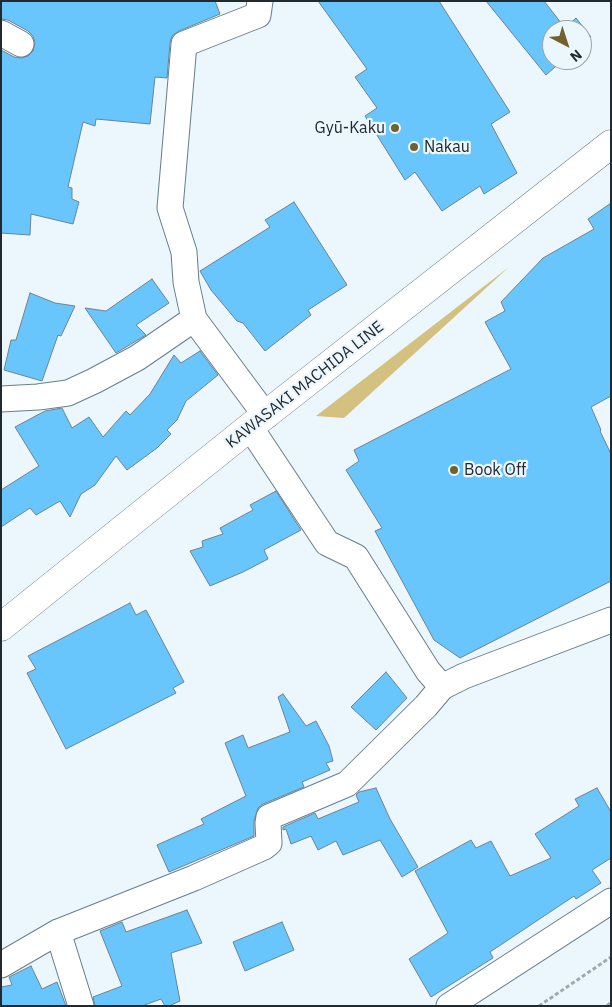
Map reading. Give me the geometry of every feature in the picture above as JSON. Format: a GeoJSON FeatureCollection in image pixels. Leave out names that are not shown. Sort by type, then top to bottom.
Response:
{"type":"FeatureCollection","features":[{"type":"Feature","properties":{"kind":"main road","name":"KAWASAKI MACHIDA LINE"},"geometry":{"type":"LineString","coordinates":[[1,626],[611,144]]}},
{"type":"Feature","properties":{"kind":"street"},"geometry":{"type":"LineString","coordinates":[[260,1],[258,15],[184,44],[170,208],[184,252],[186,282],[194,319],[258,422],[327,543],[356,556],[428,671],[442,687]]}},
{"type":"Feature","properties":{"kind":"street"},"geometry":{"type":"LineString","coordinates":[[1,399],[68,393],[137,358],[194,319]]}},
{"type":"Feature","properties":{"kind":"street"},"geometry":{"type":"LineString","coordinates":[[1,965],[58,932],[194,878],[264,847],[270,843],[269,817],[346,784],[426,706],[442,687],[464,676],[611,620]]}},
{"type":"Feature","properties":{"kind":"street"},"geometry":{"type":"LineString","coordinates":[[449,1006],[611,901]]}},
{"type":"Feature","properties":{"kind":"street"},"geometry":{"type":"LineString","coordinates":[[58,932],[81,1006]]}},
{"type":"Feature","properties":{"kind":"path"},"geometry":{"type":"LineString","coordinates":[[539,1006],[611,957]]}},
{"type":"Feature","properties":{"kind":"path"},"geometry":{"type":"LineString","coordinates":[[607,1006],[611,1002]]}},
{"type":"Feature","properties":{"kind":"shaded area"},"geometry":{"type":"Polygon","coordinates":[[[509,267],[344,418],[316,416],[509,267]]]}},
{"type":"Feature","properties":{"kind":"building"},"geometry":{"type":"Polygon","coordinates":[[[1,1],[215,1],[220,14],[179,31],[172,36],[167,78],[155,77],[150,124],[96,119],[95,126],[83,122],[68,187],[72,188],[72,199],[79,202],[73,224],[31,214],[30,235],[1,233],[1,50],[14,57],[22,58],[28,56],[33,51],[35,43],[33,36],[28,31],[8,20],[1,19],[1,1]]]}},
{"type":"Feature","properties":{"kind":"building"},"geometry":{"type":"Polygon","coordinates":[[[318,1],[439,1],[510,112],[491,124],[517,173],[484,194],[480,186],[442,211],[415,172],[405,180],[365,116],[377,108],[355,77],[367,69],[318,1]]]}},
{"type":"Feature","properties":{"kind":"building"},"geometry":{"type":"Polygon","coordinates":[[[486,1],[544,1],[559,20],[542,20],[542,70],[552,70],[546,75],[486,1]]]}},
{"type":"Feature","properties":{"kind":"building"},"geometry":{"type":"Polygon","coordinates":[[[294,202],[347,285],[308,310],[311,315],[265,351],[243,323],[237,321],[211,290],[200,271],[270,227],[265,220],[294,202]]]}},
{"type":"Feature","properties":{"kind":"building"},"geometry":{"type":"Polygon","coordinates":[[[611,203],[611,396],[591,407],[611,454],[611,581],[460,658],[434,640],[375,531],[382,528],[346,470],[359,461],[354,450],[511,369],[485,322],[505,311],[501,302],[543,258],[594,229],[588,219],[611,203]]]}},
{"type":"Feature","properties":{"kind":"building"},"geometry":{"type":"Polygon","coordinates":[[[152,279],[169,303],[136,325],[146,335],[116,353],[85,308],[106,311],[152,279]]]}},
{"type":"Feature","properties":{"kind":"building"},"geometry":{"type":"Polygon","coordinates":[[[30,293],[55,303],[75,306],[61,336],[58,335],[42,381],[4,370],[11,340],[16,340],[30,293]]]}},
{"type":"Feature","properties":{"kind":"building"},"geometry":{"type":"Polygon","coordinates":[[[200,351],[218,375],[186,401],[177,420],[167,430],[171,434],[157,448],[127,470],[116,456],[95,485],[81,494],[70,517],[60,501],[36,515],[30,508],[1,527],[1,490],[39,466],[15,427],[45,411],[62,408],[72,428],[89,417],[103,437],[126,411],[130,415],[150,394],[174,355],[181,363],[200,351]]]}},
{"type":"Feature","properties":{"kind":"building"},"geometry":{"type":"Polygon","coordinates":[[[276,491],[301,530],[264,550],[268,559],[210,586],[190,551],[203,547],[202,541],[223,534],[220,528],[253,510],[250,505],[276,491]]]}},
{"type":"Feature","properties":{"kind":"building"},"geometry":{"type":"Polygon","coordinates":[[[130,603],[136,615],[146,610],[184,682],[173,688],[176,693],[66,749],[27,673],[36,669],[28,656],[130,603]]]}},
{"type":"Feature","properties":{"kind":"building"},"geometry":{"type":"Polygon","coordinates":[[[386,672],[407,698],[376,730],[351,707],[386,672]]]}},
{"type":"Feature","properties":{"kind":"building"},"geometry":{"type":"Polygon","coordinates":[[[283,694],[306,726],[316,721],[329,746],[333,761],[326,763],[330,770],[302,782],[304,787],[263,804],[258,808],[254,821],[254,836],[169,872],[157,845],[204,824],[201,819],[246,796],[225,743],[243,735],[248,748],[290,732],[278,697],[283,694]]]}},
{"type":"Feature","properties":{"kind":"building"},"geometry":{"type":"Polygon","coordinates":[[[376,788],[390,819],[418,867],[402,877],[380,840],[343,855],[336,841],[318,850],[311,836],[291,844],[286,829],[283,830],[283,827],[315,813],[318,819],[359,802],[356,795],[359,792],[376,788]]]}},
{"type":"Feature","properties":{"kind":"building"},"geometry":{"type":"Polygon","coordinates":[[[597,788],[611,812],[611,858],[592,870],[601,883],[576,899],[574,896],[490,952],[493,958],[431,997],[409,959],[448,933],[415,871],[471,840],[476,848],[491,841],[510,876],[551,858],[535,834],[579,806],[575,799],[597,788]]]}},
{"type":"Feature","properties":{"kind":"building"},"geometry":{"type":"Polygon","coordinates":[[[187,910],[202,943],[171,953],[180,1001],[169,1006],[165,1006],[161,999],[142,1006],[95,1006],[93,997],[122,986],[100,931],[122,922],[126,932],[187,910]]]}},
{"type":"Feature","properties":{"kind":"building"},"geometry":{"type":"Polygon","coordinates":[[[282,922],[294,950],[245,971],[233,942],[282,922]]]}},
{"type":"Feature","properties":{"kind":"building"},"geometry":{"type":"Polygon","coordinates":[[[31,966],[42,989],[57,982],[66,1006],[1,1006],[1,987],[12,985],[9,977],[31,966]]]}},
{"type":"Feature","properties":{"kind":"place","name":"Gyū-Kaku"},"geometry":{"type":"Point","coordinates":[395,128]}},
{"type":"Feature","properties":{"kind":"place","name":"Nakau"},"geometry":{"type":"Point","coordinates":[414,147]}},
{"type":"Feature","properties":{"kind":"place","name":"Book Off"},"geometry":{"type":"Point","coordinates":[454,470]}}]}
